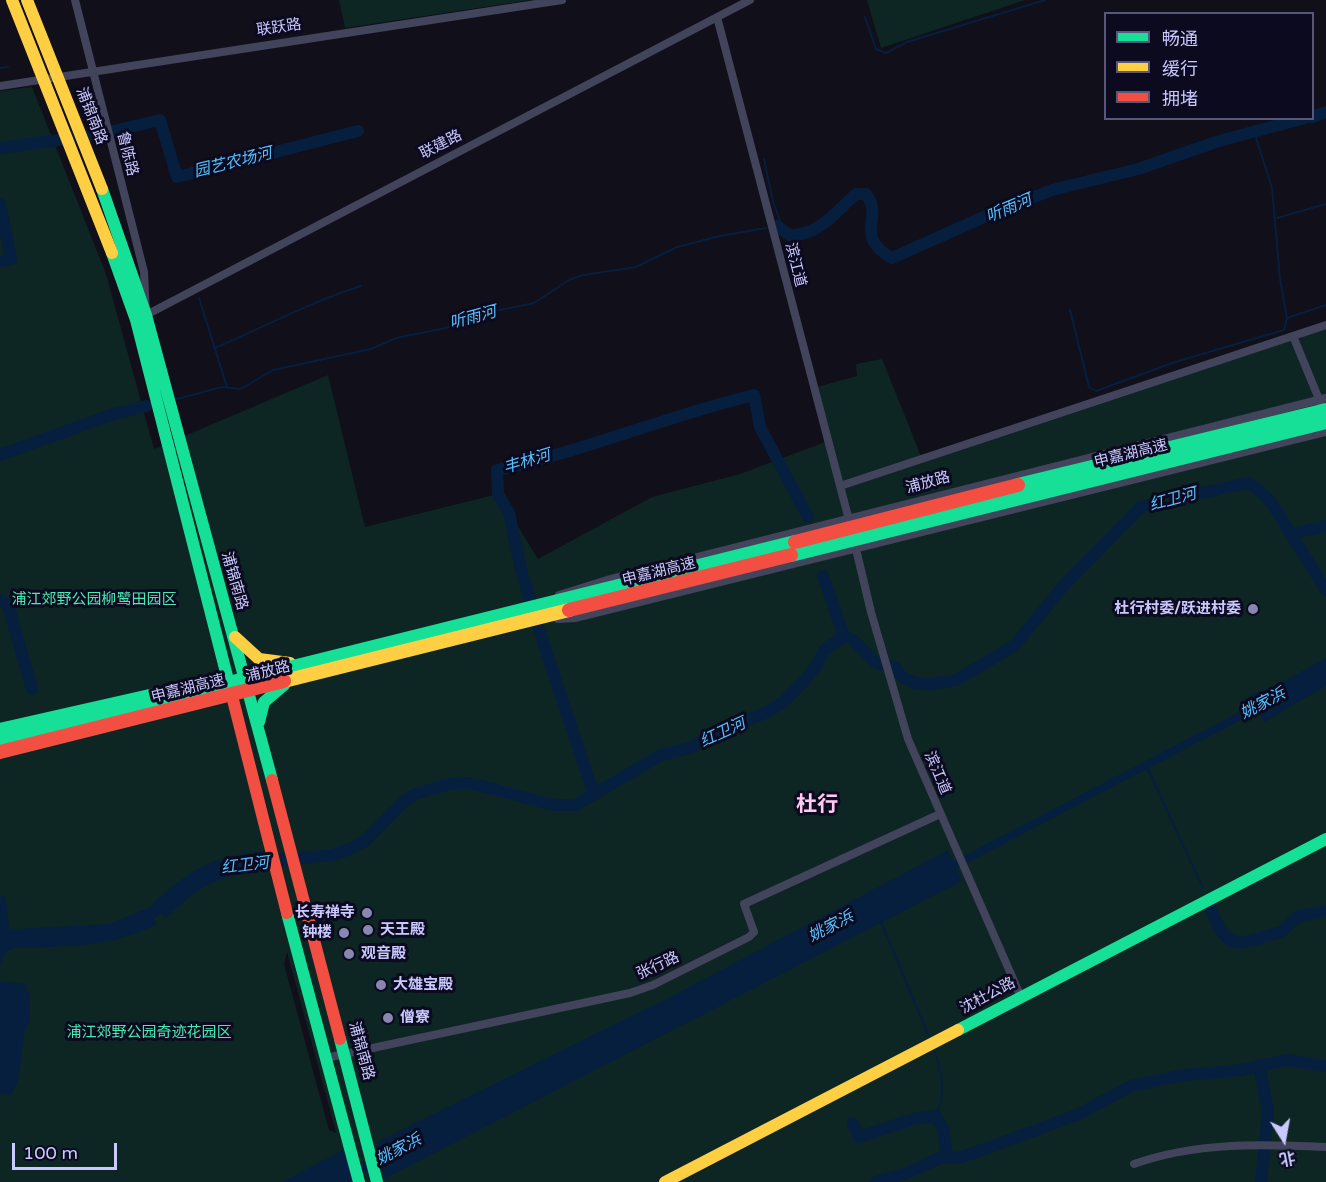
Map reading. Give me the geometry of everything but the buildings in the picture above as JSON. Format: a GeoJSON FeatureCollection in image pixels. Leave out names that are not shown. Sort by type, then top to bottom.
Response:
{"type":"FeatureCollection","features":[{"type":"Feature","properties":{"kind":"main road","name":"浦锦南路"},"geometry":{"type":"LineString","coordinates":[[12,0],[44,80],[79,148],[146,315],[259,729],[377,1182]]}},
{"type":"Feature","properties":{"kind":"main road","name":"浦锦南路"},"geometry":{"type":"LineString","coordinates":[[27,0],[58,78],[70,127]]}},
{"type":"Feature","properties":{"kind":"main road","name":"浦锦南路"},"geometry":{"type":"LineString","coordinates":[[79,148],[136,320],[271,852],[359,1182]]}},
{"type":"Feature","properties":{"kind":"main road","name":"浦放路"},"geometry":{"type":"LineString","coordinates":[[0,729],[521,608],[1321,405]]}},
{"type":"Feature","properties":{"kind":"main road","name":"申嘉湖高速"},"geometry":{"type":"LineString","coordinates":[[0,740],[646,580],[1321,405]]}},
{"type":"Feature","properties":{"kind":"main road","name":"浦放路"},"geometry":{"type":"LineString","coordinates":[[0,760],[284,685],[1326,423]]}},
{"type":"Feature","properties":{"kind":"main road","name":"申嘉湖高速"},"geometry":{"type":"LineString","coordinates":[[0,752],[1326,423]]}},
{"type":"Feature","properties":{"kind":"main road"},"geometry":{"type":"LineString","coordinates":[[232,632],[255,658],[271,663],[290,663]]}},
{"type":"Feature","properties":{"kind":"main road"},"geometry":{"type":"LineString","coordinates":[[259,729],[264,702],[284,685]]}},
{"type":"Feature","properties":{"kind":"main road","name":"沈杜公路"},"geometry":{"type":"LineString","coordinates":[[665,1182],[1326,838]]}},
{"type":"Feature","properties":{"kind":"street","name":"鲁陈路"},"geometry":{"type":"LineString","coordinates":[[75,0],[144,272],[146,315]]}},
{"type":"Feature","properties":{"kind":"street","name":"联跃路"},"geometry":{"type":"LineString","coordinates":[[0,86],[562,0]]}},
{"type":"Feature","properties":{"kind":"street"},"geometry":{"type":"LineString","coordinates":[[729,0],[730,10]]}},
{"type":"Feature","properties":{"kind":"street","name":"联建路"},"geometry":{"type":"LineString","coordinates":[[146,315],[750,0]]}},
{"type":"Feature","properties":{"kind":"street","name":"滨江道"},"geometry":{"type":"LineString","coordinates":[[717,17],[849,520]]}},
{"type":"Feature","properties":{"kind":"street"},"geometry":{"type":"LineString","coordinates":[[840,486],[1326,326]]}},
{"type":"Feature","properties":{"kind":"street"},"geometry":{"type":"LineString","coordinates":[[1293,336],[1326,423]]}},
{"type":"Feature","properties":{"kind":"street","name":"浦放路"},"geometry":{"type":"LineString","coordinates":[[537,604],[568,591],[607,580],[1321,405]]}},
{"type":"Feature","properties":{"kind":"street","name":"浦放路"},"geometry":{"type":"LineString","coordinates":[[543,621],[575,618],[1326,432]]}},
{"type":"Feature","properties":{"kind":"street","name":"滨江道"},"geometry":{"type":"LineString","coordinates":[[856,549],[865,593],[908,739],[1021,997]]}},
{"type":"Feature","properties":{"kind":"street","name":"张行路"},"geometry":{"type":"LineString","coordinates":[[326,1058],[630,993],[653,985],[749,937],[754,932],[754,927],[744,904],[940,814]]}},
{"type":"Feature","properties":{"kind":"street"},"geometry":{"type":"LineString","coordinates":[[1134,1164],[1156,1156],[1235,1145],[1326,1147]]}},
{"type":"Feature","properties":{"kind":"green space"},"geometry":{"type":"Polygon","coordinates":[[[339,0],[530,0],[345,28],[339,0]]]}},
{"type":"Feature","properties":{"kind":"green space"},"geometry":{"type":"Polygon","coordinates":[[[867,0],[1025,0],[881,48],[867,0]]]}},
{"type":"Feature","properties":{"kind":"green space"},"geometry":{"type":"Polygon","coordinates":[[[32,87],[106,274],[154,449],[328,375],[365,527],[498,494],[538,559],[652,497],[740,474],[828,441],[813,388],[857,376],[856,364],[882,359],[921,456],[1326,327],[1326,1182],[0,1182],[0,91],[32,87]],[[287,952],[284,964],[329,1130],[336,1133],[287,952]]]}},
{"type":"Feature","properties":{"kind":"water"},"geometry":{"type":"Polygon","coordinates":[[[1326,658],[1326,686],[1264,722],[1249,695],[1279,684],[1326,658]]]}},
{"type":"Feature","properties":{"kind":"water"},"geometry":{"type":"Polygon","coordinates":[[[948,850],[962,881],[384,1179],[377,1142],[674,995],[948,850]]]}},
{"type":"Feature","properties":{"kind":"water"},"geometry":{"type":"Polygon","coordinates":[[[264,851],[268,871],[235,876],[211,883],[200,889],[165,919],[153,903],[179,881],[203,866],[229,857],[264,851]]]}},
{"type":"Feature","properties":{"kind":"water"},"geometry":{"type":"Polygon","coordinates":[[[147,908],[157,924],[139,932],[86,945],[12,948],[5,952],[0,967],[0,930],[110,924],[147,908]]]}},
{"type":"Feature","properties":{"kind":"water"},"geometry":{"type":"Polygon","coordinates":[[[0,981],[25,984],[30,996],[30,1020],[24,1033],[19,1078],[11,1095],[0,1094],[0,981]]]}},
{"type":"Feature","properties":{"kind":"water"},"geometry":{"type":"Polygon","coordinates":[[[345,1149],[353,1182],[282,1182],[345,1149]]]}},
{"type":"Feature","properties":{"kind":"waterway"},"geometry":{"type":"LineString","coordinates":[[865,17],[876,49],[886,53],[907,42],[1045,0]]}},
{"type":"Feature","properties":{"kind":"waterway"},"geometry":{"type":"LineString","coordinates":[[0,68],[8,67]]}},
{"type":"Feature","properties":{"kind":"waterway","name":"听雨河"},"geometry":{"type":"LineString","coordinates":[[1314,116],[1326,112]]}},
{"type":"Feature","properties":{"kind":"waterway","name":"园艺农场河"},"geometry":{"type":"LineString","coordinates":[[113,131],[160,120],[177,177],[358,131]]}},
{"type":"Feature","properties":{"kind":"waterway","name":"听雨河"},"geometry":{"type":"LineString","coordinates":[[777,226],[789,235],[810,231],[826,222],[856,194],[866,194],[871,203],[871,234],[874,242],[880,250],[892,258],[995,212],[1052,190],[1138,169],[1219,141],[1298,120]]}},
{"type":"Feature","properties":{"kind":"waterway"},"geometry":{"type":"LineString","coordinates":[[1254,132],[1272,188],[1280,279],[1287,318],[1326,305]]}},
{"type":"Feature","properties":{"kind":"waterway","name":"园艺农场河"},"geometry":{"type":"LineString","coordinates":[[0,148],[102,134]]}},
{"type":"Feature","properties":{"kind":"waterway"},"geometry":{"type":"LineString","coordinates":[[764,159],[773,201],[783,230]]}},
{"type":"Feature","properties":{"kind":"waterway"},"geometry":{"type":"LineString","coordinates":[[0,204],[11,259],[0,262]]}},
{"type":"Feature","properties":{"kind":"waterway"},"geometry":{"type":"LineString","coordinates":[[1277,218],[1326,204]]}},
{"type":"Feature","properties":{"kind":"waterway","name":"听雨河"},"geometry":{"type":"LineString","coordinates":[[177,399],[222,387],[241,389],[273,370],[371,349],[396,338],[446,328],[477,315],[534,303],[569,280],[583,275],[636,267],[677,247],[766,228]]}},
{"type":"Feature","properties":{"kind":"waterway"},"geometry":{"type":"LineString","coordinates":[[215,348],[305,307],[361,286]]}},
{"type":"Feature","properties":{"kind":"waterway"},"geometry":{"type":"LineString","coordinates":[[199,298],[227,387]]}},
{"type":"Feature","properties":{"kind":"waterway"},"geometry":{"type":"LineString","coordinates":[[1070,310],[1089,387],[1096,391],[1175,362],[1284,330],[1287,318]]}},
{"type":"Feature","properties":{"kind":"waterway","name":"丰林河"},"geometry":{"type":"LineString","coordinates":[[594,795],[521,570],[509,513],[498,494],[497,470],[562,453],[754,395],[760,427],[808,517]]}},
{"type":"Feature","properties":{"kind":"waterway","name":"听雨河"},"geometry":{"type":"LineString","coordinates":[[0,455],[114,414],[146,406]]}},
{"type":"Feature","properties":{"kind":"waterway","name":"红卫河"},"geometry":{"type":"LineString","coordinates":[[250,863],[333,855],[352,848],[365,841],[404,801],[416,794],[448,784],[469,783],[554,805],[576,805],[661,755],[690,748],[711,735],[767,712],[782,703],[816,667],[824,650],[844,636],[852,639],[875,662],[896,668],[902,677],[915,683],[930,684],[956,680],[1014,646],[1065,584],[1141,507],[1247,483],[1255,487],[1271,502],[1326,590]]}},
{"type":"Feature","properties":{"kind":"waterway"},"geometry":{"type":"LineString","coordinates":[[1290,534],[1326,526]]}},
{"type":"Feature","properties":{"kind":"waterway","name":"丰林河"},"geometry":{"type":"LineString","coordinates":[[823,576],[844,636]]}},
{"type":"Feature","properties":{"kind":"waterway"},"geometry":{"type":"LineString","coordinates":[[0,600],[8,605],[32,689]]}},
{"type":"Feature","properties":{"kind":"waterway","name":"姚家浜"},"geometry":{"type":"LineString","coordinates":[[947,869],[1263,704]]}},
{"type":"Feature","properties":{"kind":"waterway"},"geometry":{"type":"LineString","coordinates":[[1146,765],[1203,888]]}},
{"type":"Feature","properties":{"kind":"waterway"},"geometry":{"type":"LineString","coordinates":[[0,901],[4,938]]}},
{"type":"Feature","properties":{"kind":"waterway","name":"红卫河"},"geometry":{"type":"LineString","coordinates":[[137,923],[169,901]]}},
{"type":"Feature","properties":{"kind":"waterway"},"geometry":{"type":"LineString","coordinates":[[1209,905],[1220,930],[1231,941],[1242,943],[1281,932],[1298,916],[1326,911]]}},
{"type":"Feature","properties":{"kind":"waterway"},"geometry":{"type":"LineString","coordinates":[[881,922],[930,1039]]}},
{"type":"Feature","properties":{"kind":"waterway"},"geometry":{"type":"LineString","coordinates":[[933,1047],[942,1082],[941,1099],[936,1116]]}},
{"type":"Feature","properties":{"kind":"waterway"},"geometry":{"type":"LineString","coordinates":[[876,1182],[907,1173],[942,1157],[959,1158],[1079,1114],[1131,1086],[1185,1075],[1242,1070],[1287,1060],[1326,1066]]}},
{"type":"Feature","properties":{"kind":"waterway"},"geometry":{"type":"LineString","coordinates":[[1259,1065],[1268,1111],[1261,1182]]}},
{"type":"Feature","properties":{"kind":"waterway"},"geometry":{"type":"LineString","coordinates":[[853,1124],[859,1137],[914,1119],[936,1116],[943,1129],[947,1157]]}},
{"type":"Feature","properties":{"kind":"waterway","name":"姚家浜"},"geometry":{"type":"LineString","coordinates":[[337,1182],[389,1155]]}},
{"type":"Feature","properties":{"kind":"traffic: fast"},"geometry":{"type":"LineString","coordinates":[[102,189],[146,315],[272,780]]}},
{"type":"Feature","properties":{"kind":"traffic: fast"},"geometry":{"type":"LineString","coordinates":[[112,253],[136,320],[230,688]]}},
{"type":"Feature","properties":{"kind":"traffic: fast"},"geometry":{"type":"LineString","coordinates":[[1018,485],[1326,410]]}},
{"type":"Feature","properties":{"kind":"traffic: fast"},"geometry":{"type":"LineString","coordinates":[[791,555],[1326,422]]}},
{"type":"Feature","properties":{"kind":"traffic: fast"},"geometry":{"type":"LineString","coordinates":[[0,740],[795,542]]}},
{"type":"Feature","properties":{"kind":"traffic: fast"},"geometry":{"type":"LineString","coordinates":[[259,722],[264,702],[284,685]]}},
{"type":"Feature","properties":{"kind":"traffic: fast"},"geometry":{"type":"LineString","coordinates":[[0,729],[176,689]]}},
{"type":"Feature","properties":{"kind":"traffic: fast"},"geometry":{"type":"LineString","coordinates":[[958,1030],[1326,839]]}},
{"type":"Feature","properties":{"kind":"traffic: fast"},"geometry":{"type":"LineString","coordinates":[[287,913],[359,1182]]}},
{"type":"Feature","properties":{"kind":"traffic: fast"},"geometry":{"type":"LineString","coordinates":[[340,1039],[377,1182]]}},
{"type":"Feature","properties":{"kind":"traffic: slow"},"geometry":{"type":"LineString","coordinates":[[12,0],[112,253]]}},
{"type":"Feature","properties":{"kind":"traffic: slow"},"geometry":{"type":"LineString","coordinates":[[27,0],[102,189]]}},
{"type":"Feature","properties":{"kind":"traffic: slow"},"geometry":{"type":"LineString","coordinates":[[284,681],[569,610]]}},
{"type":"Feature","properties":{"kind":"traffic: slow"},"geometry":{"type":"LineString","coordinates":[[235,637],[259,659],[290,663]]}},
{"type":"Feature","properties":{"kind":"traffic: slow"},"geometry":{"type":"LineString","coordinates":[[665,1182],[958,1030]]}},
{"type":"Feature","properties":{"kind":"traffic: jam"},"geometry":{"type":"LineString","coordinates":[[795,542],[1018,485]]}},
{"type":"Feature","properties":{"kind":"traffic: jam"},"geometry":{"type":"LineString","coordinates":[[569,610],[791,555]]}},
{"type":"Feature","properties":{"kind":"traffic: jam"},"geometry":{"type":"LineString","coordinates":[[0,752],[284,681]]}},
{"type":"Feature","properties":{"kind":"traffic: jam"},"geometry":{"type":"LineString","coordinates":[[230,688],[287,913]]}},
{"type":"Feature","properties":{"kind":"traffic: jam"},"geometry":{"type":"LineString","coordinates":[[272,780],[340,1039]]}},
{"type":"Feature","properties":{"kind":"place","name":"杜行村委/跃进村委"},"geometry":{"type":"Point","coordinates":[1253,609]}},
{"type":"Feature","properties":{"kind":"place","name":"长寿禅寺"},"geometry":{"type":"Point","coordinates":[367,913]}},
{"type":"Feature","properties":{"kind":"place","name":"天王殿"},"geometry":{"type":"Point","coordinates":[368,930]}},
{"type":"Feature","properties":{"kind":"place","name":"钟楼"},"geometry":{"type":"Point","coordinates":[344,933]}},
{"type":"Feature","properties":{"kind":"place","name":"观音殿"},"geometry":{"type":"Point","coordinates":[349,954]}},
{"type":"Feature","properties":{"kind":"place","name":"大雄宝殿"},"geometry":{"type":"Point","coordinates":[381,985]}},
{"type":"Feature","properties":{"kind":"place","name":"僧寮"},"geometry":{"type":"Point","coordinates":[388,1018]}},
{"type":"Feature","properties":{"kind":"district","name":"杜行"},"geometry":{"type":"Point","coordinates":[817,805]}},
{"type":"Feature","properties":{"kind":"park label","name":"浦江郊野公园柳鹭田园区"},"geometry":{"type":"Point","coordinates":[94,600]}},
{"type":"Feature","properties":{"kind":"park label","name":"浦江郊野公园奇迹花园区"},"geometry":{"type":"Point","coordinates":[149,1033]}}]}
